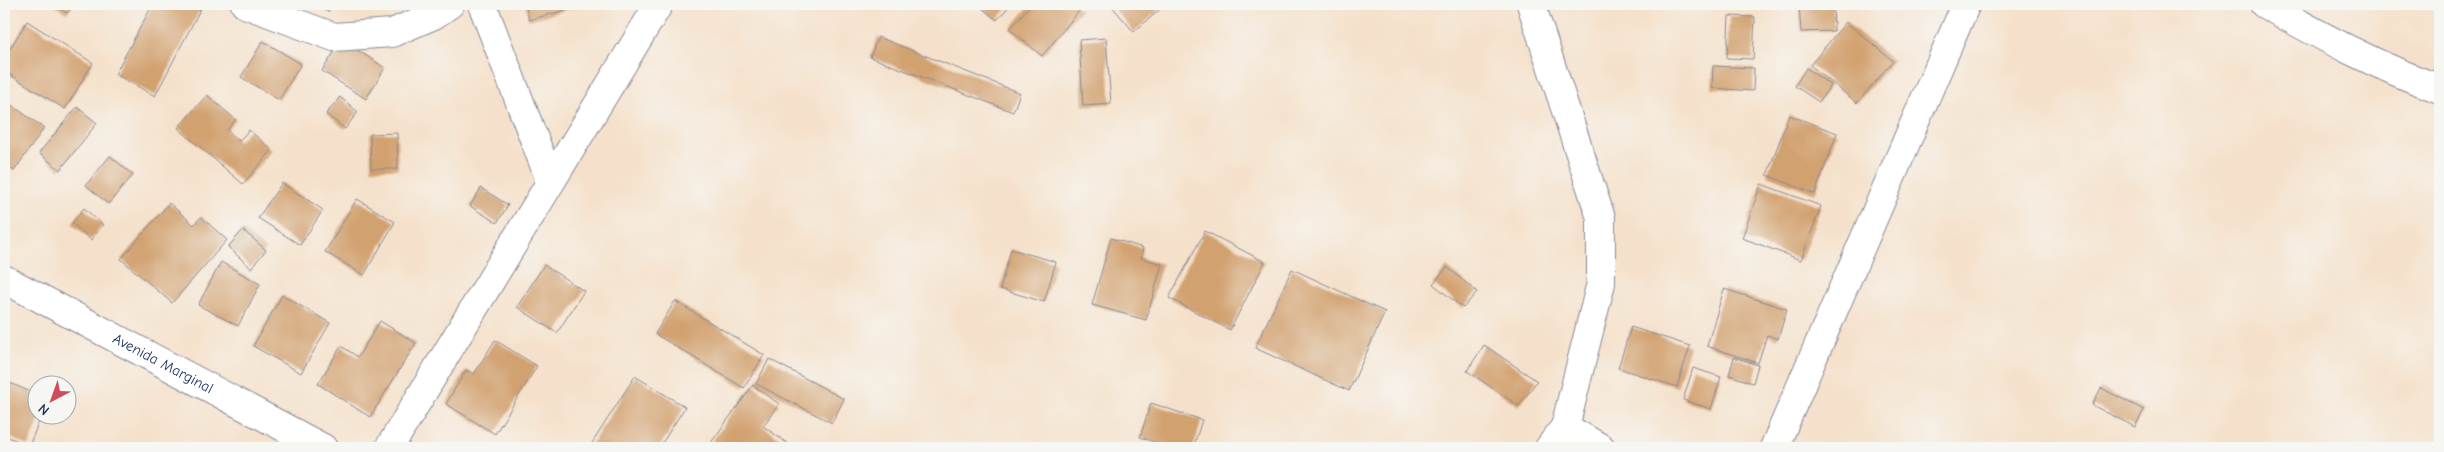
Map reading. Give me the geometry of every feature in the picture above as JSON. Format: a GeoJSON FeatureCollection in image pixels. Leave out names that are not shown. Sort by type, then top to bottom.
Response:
{"type":"FeatureCollection","features":[{"type":"Feature","properties":{"kind":"street"},"geometry":{"type":"LineString","coordinates":[[245,4],[334,37],[392,33],[434,16],[450,4]]}},
{"type":"Feature","properties":{"kind":"street"},"geometry":{"type":"LineString","coordinates":[[482,4],[550,180]]}},
{"type":"Feature","properties":{"kind":"street"},"geometry":{"type":"LineString","coordinates":[[390,448],[550,180],[659,4]]}},
{"type":"Feature","properties":{"kind":"street"},"geometry":{"type":"LineString","coordinates":[[1531,4],[1601,218],[1601,283],[1557,438],[1601,448]]}},
{"type":"Feature","properties":{"kind":"street"},"geometry":{"type":"LineString","coordinates":[[1774,448],[1966,4]]}},
{"type":"Feature","properties":{"kind":"street"},"geometry":{"type":"LineString","coordinates":[[2264,4],[2332,42],[2400,74],[2440,88]]}},
{"type":"Feature","properties":{"kind":"street","name":"Avenida Marginal"},"geometry":{"type":"LineString","coordinates":[[4,279],[323,448]]}},
{"type":"Feature","properties":{"kind":"building"},"geometry":{"type":"Polygon","coordinates":[[[52,4],[74,4],[67,13],[52,4]]]}},
{"type":"Feature","properties":{"kind":"building"},"geometry":{"type":"Polygon","coordinates":[[[153,4],[203,4],[155,96],[115,74],[153,4]]]}},
{"type":"Feature","properties":{"kind":"building"},"geometry":{"type":"Polygon","coordinates":[[[314,4],[334,4],[328,12],[314,4]]]}},
{"type":"Feature","properties":{"kind":"building"},"geometry":{"type":"Polygon","coordinates":[[[525,4],[576,4],[577,7],[529,20],[525,4]]]}},
{"type":"Feature","properties":{"kind":"building"},"geometry":{"type":"Polygon","coordinates":[[[977,4],[1011,4],[997,20],[977,4]]]}},
{"type":"Feature","properties":{"kind":"building"},"geometry":{"type":"Polygon","coordinates":[[[1031,4],[1073,4],[1080,10],[1042,56],[1010,29],[1031,4]]]}},
{"type":"Feature","properties":{"kind":"building"},"geometry":{"type":"Polygon","coordinates":[[[1110,4],[1164,4],[1165,5],[1134,32],[1110,4]]]}},
{"type":"Feature","properties":{"kind":"building"},"geometry":{"type":"Polygon","coordinates":[[[1833,4],[1834,31],[1801,32],[1799,5],[1833,4]]]}},
{"type":"Feature","properties":{"kind":"building"},"geometry":{"type":"Polygon","coordinates":[[[1729,16],[1755,17],[1753,59],[1727,58],[1729,16]]]}},
{"type":"Feature","properties":{"kind":"building"},"geometry":{"type":"Polygon","coordinates":[[[27,21],[93,63],[65,109],[4,71],[4,58],[27,21]]]}},
{"type":"Feature","properties":{"kind":"building"},"geometry":{"type":"Polygon","coordinates":[[[1846,22],[1893,61],[1857,103],[1810,65],[1846,22]]]}},
{"type":"Feature","properties":{"kind":"building"},"geometry":{"type":"Polygon","coordinates":[[[878,37],[1020,93],[1013,112],[870,57],[878,37]]]}},
{"type":"Feature","properties":{"kind":"building"},"geometry":{"type":"Polygon","coordinates":[[[1106,38],[1111,104],[1083,106],[1079,40],[1106,38]]]}},
{"type":"Feature","properties":{"kind":"building"},"geometry":{"type":"Polygon","coordinates":[[[342,40],[385,68],[366,99],[322,71],[342,40]]]}},
{"type":"Feature","properties":{"kind":"building"},"geometry":{"type":"Polygon","coordinates":[[[263,41],[301,64],[279,100],[241,77],[263,41]]]}},
{"type":"Feature","properties":{"kind":"building"},"geometry":{"type":"Polygon","coordinates":[[[1713,66],[1754,68],[1753,91],[1712,88],[1713,66]]]}},
{"type":"Feature","properties":{"kind":"building"},"geometry":{"type":"Polygon","coordinates":[[[1806,68],[1831,85],[1819,102],[1795,86],[1806,68]]]}},
{"type":"Feature","properties":{"kind":"building"},"geometry":{"type":"Polygon","coordinates":[[[207,95],[236,120],[227,130],[239,141],[249,130],[272,150],[243,184],[178,128],[207,95]]]}},
{"type":"Feature","properties":{"kind":"building"},"geometry":{"type":"Polygon","coordinates":[[[340,97],[358,112],[345,129],[326,114],[340,97]]]}},
{"type":"Feature","properties":{"kind":"building"},"geometry":{"type":"Polygon","coordinates":[[[4,100],[44,128],[14,171],[4,163],[4,100]]]}},
{"type":"Feature","properties":{"kind":"building"},"geometry":{"type":"Polygon","coordinates":[[[77,107],[97,123],[60,170],[39,153],[77,107]]]}},
{"type":"Feature","properties":{"kind":"building"},"geometry":{"type":"Polygon","coordinates":[[[1789,115],[1837,133],[1815,194],[1767,175],[1789,115]]]}},
{"type":"Feature","properties":{"kind":"building"},"geometry":{"type":"Polygon","coordinates":[[[397,133],[398,169],[371,169],[370,134],[397,133]]]}},
{"type":"Feature","properties":{"kind":"building"},"geometry":{"type":"Polygon","coordinates":[[[110,156],[133,175],[108,204],[86,185],[110,156]]]}},
{"type":"Feature","properties":{"kind":"building"},"geometry":{"type":"Polygon","coordinates":[[[282,183],[323,210],[300,245],[258,218],[282,183]]]}},
{"type":"Feature","properties":{"kind":"building"},"geometry":{"type":"Polygon","coordinates":[[[1761,184],[1821,206],[1801,260],[1742,238],[1761,184]]]}},
{"type":"Feature","properties":{"kind":"building"},"geometry":{"type":"Polygon","coordinates":[[[481,188],[508,205],[497,223],[470,206],[481,188]]]}},
{"type":"Feature","properties":{"kind":"building"},"geometry":{"type":"Polygon","coordinates":[[[357,199],[395,222],[364,275],[325,252],[357,199]]]}},
{"type":"Feature","properties":{"kind":"building"},"geometry":{"type":"Polygon","coordinates":[[[169,203],[194,225],[201,217],[227,240],[172,303],[121,259],[169,203]]]}},
{"type":"Feature","properties":{"kind":"building"},"geometry":{"type":"Polygon","coordinates":[[[84,208],[103,225],[91,240],[72,223],[84,208]]]}},
{"type":"Feature","properties":{"kind":"building"},"geometry":{"type":"Polygon","coordinates":[[[243,230],[266,250],[251,268],[228,247],[243,230]]]}},
{"type":"Feature","properties":{"kind":"building"},"geometry":{"type":"Polygon","coordinates":[[[1205,231],[1265,262],[1230,330],[1169,298],[1205,231]]]}},
{"type":"Feature","properties":{"kind":"building"},"geometry":{"type":"Polygon","coordinates":[[[1111,238],[1143,248],[1141,258],[1162,264],[1146,320],[1092,305],[1111,238]]]}},
{"type":"Feature","properties":{"kind":"building"},"geometry":{"type":"Polygon","coordinates":[[[1011,249],[1056,262],[1044,302],[1000,289],[1011,249]]]}},
{"type":"Feature","properties":{"kind":"building"},"geometry":{"type":"Polygon","coordinates":[[[221,262],[260,284],[238,326],[198,305],[221,262]]]}},
{"type":"Feature","properties":{"kind":"building"},"geometry":{"type":"Polygon","coordinates":[[[544,265],[584,291],[557,333],[517,307],[544,265]]]}},
{"type":"Feature","properties":{"kind":"building"},"geometry":{"type":"Polygon","coordinates":[[[1447,267],[1477,292],[1463,308],[1433,284],[1447,267]]]}},
{"type":"Feature","properties":{"kind":"building"},"geometry":{"type":"Polygon","coordinates":[[[1292,269],[1385,312],[1349,391],[1255,348],[1292,269]]]}},
{"type":"Feature","properties":{"kind":"building"},"geometry":{"type":"Polygon","coordinates":[[[1724,289],[1787,309],[1778,339],[1767,335],[1758,363],[1707,346],[1724,289]]]}},
{"type":"Feature","properties":{"kind":"building"},"geometry":{"type":"Polygon","coordinates":[[[282,295],[330,323],[301,373],[253,346],[282,295]]]}},
{"type":"Feature","properties":{"kind":"building"},"geometry":{"type":"Polygon","coordinates":[[[675,301],[764,355],[744,388],[655,334],[675,301]]]}},
{"type":"Feature","properties":{"kind":"building"},"geometry":{"type":"Polygon","coordinates":[[[380,321],[416,343],[370,417],[318,384],[341,346],[358,357],[380,321]]]}},
{"type":"Feature","properties":{"kind":"building"},"geometry":{"type":"Polygon","coordinates":[[[1631,327],[1690,346],[1677,387],[1618,368],[1631,327]]]}},
{"type":"Feature","properties":{"kind":"building"},"geometry":{"type":"Polygon","coordinates":[[[495,340],[537,366],[495,434],[446,404],[466,370],[474,374],[495,340]]]}},
{"type":"Feature","properties":{"kind":"building"},"geometry":{"type":"Polygon","coordinates":[[[1484,345],[1537,381],[1519,406],[1467,371],[1484,345]]]}},
{"type":"Feature","properties":{"kind":"building"},"geometry":{"type":"Polygon","coordinates":[[[1734,357],[1758,365],[1753,383],[1729,375],[1734,357]]]}},
{"type":"Feature","properties":{"kind":"building"},"geometry":{"type":"Polygon","coordinates":[[[769,359],[844,399],[832,423],[756,384],[769,359]]]}},
{"type":"Feature","properties":{"kind":"building"},"geometry":{"type":"Polygon","coordinates":[[[1693,368],[1721,377],[1711,409],[1683,400],[1693,368]]]}},
{"type":"Feature","properties":{"kind":"building"},"geometry":{"type":"Polygon","coordinates":[[[635,376],[685,407],[659,448],[589,448],[635,376]]]}},
{"type":"Feature","properties":{"kind":"building"},"geometry":{"type":"Polygon","coordinates":[[[10,383],[28,391],[28,424],[38,424],[29,446],[4,435],[4,398],[10,383]]]}},
{"type":"Feature","properties":{"kind":"building"},"geometry":{"type":"Polygon","coordinates":[[[753,385],[779,404],[763,426],[794,448],[716,448],[710,444],[753,385]]]}},
{"type":"Feature","properties":{"kind":"building"},"geometry":{"type":"Polygon","coordinates":[[[2101,388],[2144,410],[2135,427],[2092,405],[2101,388]]]}},
{"type":"Feature","properties":{"kind":"building"},"geometry":{"type":"Polygon","coordinates":[[[1151,403],[1202,420],[1193,448],[1155,448],[1157,443],[1140,437],[1151,403]]]}}]}
